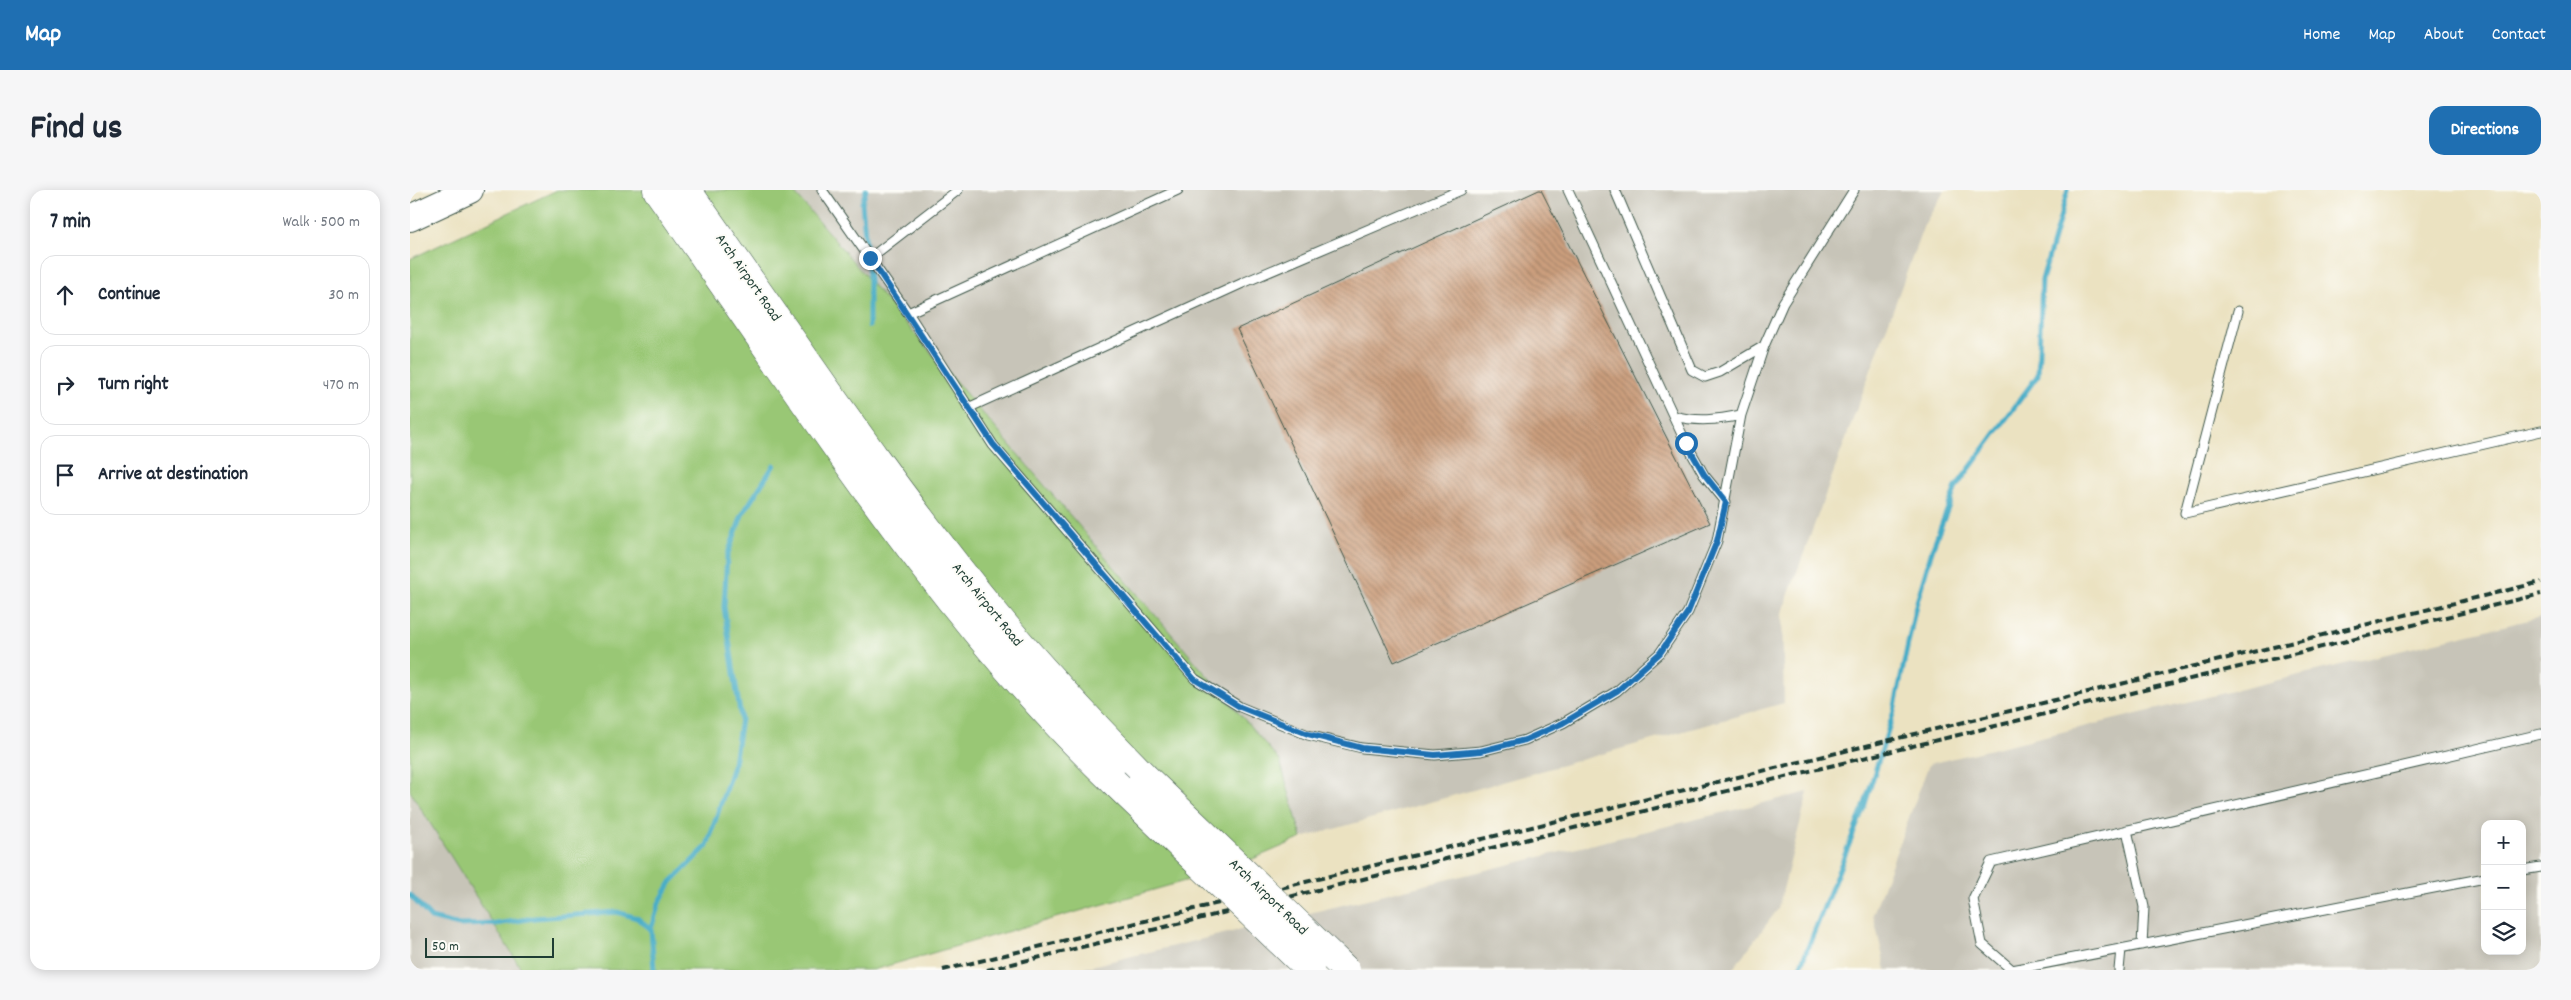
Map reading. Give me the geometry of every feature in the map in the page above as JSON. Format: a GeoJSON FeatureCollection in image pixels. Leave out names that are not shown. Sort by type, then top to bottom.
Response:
{"type":"FeatureCollection","features":[{"type":"Feature","properties":{"kind":"main road","name":"Arch Airport Road"},"geometry":{"type":"LineString","coordinates":[[675,194],[907,502],[1046,674],[1143,776],[1346,970]]}},
{"type":"Feature","properties":{"kind":"main road","name":"Arch Airport Road"},"geometry":{"type":"LineString","coordinates":[[675,194],[929,572],[1007,667],[1114,782],[1310,970]]}},
{"type":"Feature","properties":{"kind":"street"},"geometry":{"type":"LineString","coordinates":[[410,218],[470,190]]}},
{"type":"Feature","properties":{"kind":"lane"},"geometry":{"type":"LineString","coordinates":[[822,190],[908,313],[993,444],[1194,679],[1240,707],[1308,734],[1362,748],[1435,755],[1481,751],[1525,740],[1563,723],[1617,691],[1660,653],[1688,612],[1717,541],[1726,502],[1741,414],[1764,346],[1783,303],[1854,190]]}},
{"type":"Feature","properties":{"kind":"lane"},"geometry":{"type":"LineString","coordinates":[[870,258],[958,190]]}},
{"type":"Feature","properties":{"kind":"lane"},"geometry":{"type":"LineString","coordinates":[[908,313],[1178,190]]}},
{"type":"Feature","properties":{"kind":"lane"},"geometry":{"type":"LineString","coordinates":[[968,408],[1245,282],[1461,190]]}},
{"type":"Feature","properties":{"kind":"lane"},"geometry":{"type":"LineString","coordinates":[[1568,190],[1674,416],[1704,474],[1726,502]]}},
{"type":"Feature","properties":{"kind":"lane"},"geometry":{"type":"LineString","coordinates":[[1615,190],[1692,370],[1705,376],[1712,374],[1764,346]]}},
{"type":"Feature","properties":{"kind":"lane"},"geometry":{"type":"LineString","coordinates":[[2238,311],[2185,512],[2541,431]]}},
{"type":"Feature","properties":{"kind":"lane"},"geometry":{"type":"LineString","coordinates":[[1674,416],[1691,420],[1714,420],[1741,414]]}},
{"type":"Feature","properties":{"kind":"lane"},"geometry":{"type":"LineString","coordinates":[[2481,879],[2012,970],[1982,944],[1973,899],[1991,862],[2541,734]]}},
{"type":"Feature","properties":{"kind":"lane"},"geometry":{"type":"LineString","coordinates":[[2127,830],[2144,907],[2142,945]]}},
{"type":"Feature","properties":{"kind":"lane"},"geometry":{"type":"LineString","coordinates":[[2526,869],[2541,867]]}},
{"type":"Feature","properties":{"kind":"lane"},"geometry":{"type":"LineString","coordinates":[[2119,970],[2121,949]]}},
{"type":"Feature","properties":{"kind":"shaded area"},"geometry":{"type":"Polygon","coordinates":[[[792,190],[1945,190],[1924,225],[1782,613],[1784,703],[1302,838],[1280,761],[792,190]]]}},
{"type":"Feature","properties":{"kind":"shaded area"},"geometry":{"type":"Polygon","coordinates":[[[2541,617],[2541,970],[1886,970],[1873,914],[1929,764],[2541,617]]]}},
{"type":"Feature","properties":{"kind":"shaded area"},"geometry":{"type":"Polygon","coordinates":[[[410,791],[522,970],[410,970],[410,791]]]}},
{"type":"Feature","properties":{"kind":"shaded area"},"geometry":{"type":"Polygon","coordinates":[[[1808,792],[1778,909],[1732,970],[1075,970],[1808,792]]]}},
{"type":"Feature","properties":{"kind":"green space"},"geometry":{"type":"Polygon","coordinates":[[[557,190],[792,190],[1280,761],[1302,838],[1234,867],[873,970],[522,970],[410,791],[410,259],[557,190]]]}},
{"type":"Feature","properties":{"kind":"building"},"geometry":{"type":"Polygon","coordinates":[[[1541,190],[1710,523],[1394,662],[1237,329],[1541,190]]]}},
{"type":"Feature","properties":{"kind":"waterway"},"geometry":{"type":"LineString","coordinates":[[866,190],[862,203],[869,279],[869,326]]}},
{"type":"Feature","properties":{"kind":"waterway"},"geometry":{"type":"LineString","coordinates":[[1799,970],[1864,807],[1894,711],[1916,605],[1933,547],[1956,487],[2038,375],[2042,280],[2068,190]]}},
{"type":"Feature","properties":{"kind":"waterway"},"geometry":{"type":"LineString","coordinates":[[654,970],[651,929],[659,903],[671,882],[707,846],[734,763],[741,719],[724,607],[727,556],[742,515],[774,465]]}},
{"type":"Feature","properties":{"kind":"waterway"},"geometry":{"type":"LineString","coordinates":[[410,895],[431,918],[459,925],[496,924],[535,918],[617,912],[637,918],[651,929]]}},
{"type":"Feature","properties":{"kind":"railway"},"geometry":{"type":"LineString","coordinates":[[943,970],[2541,582]]}},
{"type":"Feature","properties":{"kind":"railway"},"geometry":{"type":"LineString","coordinates":[[987,970],[2541,594]]}},
{"type":"Feature","properties":{"kind":"route"},"geometry":{"type":"LineString","coordinates":[[870,258],[993,444],[1194,679],[1240,707],[1308,734],[1362,748],[1435,755],[1481,751],[1525,740],[1563,723],[1617,691],[1660,653],[1688,612],[1717,541],[1726,502],[1704,474],[1686,443]]}}]}
